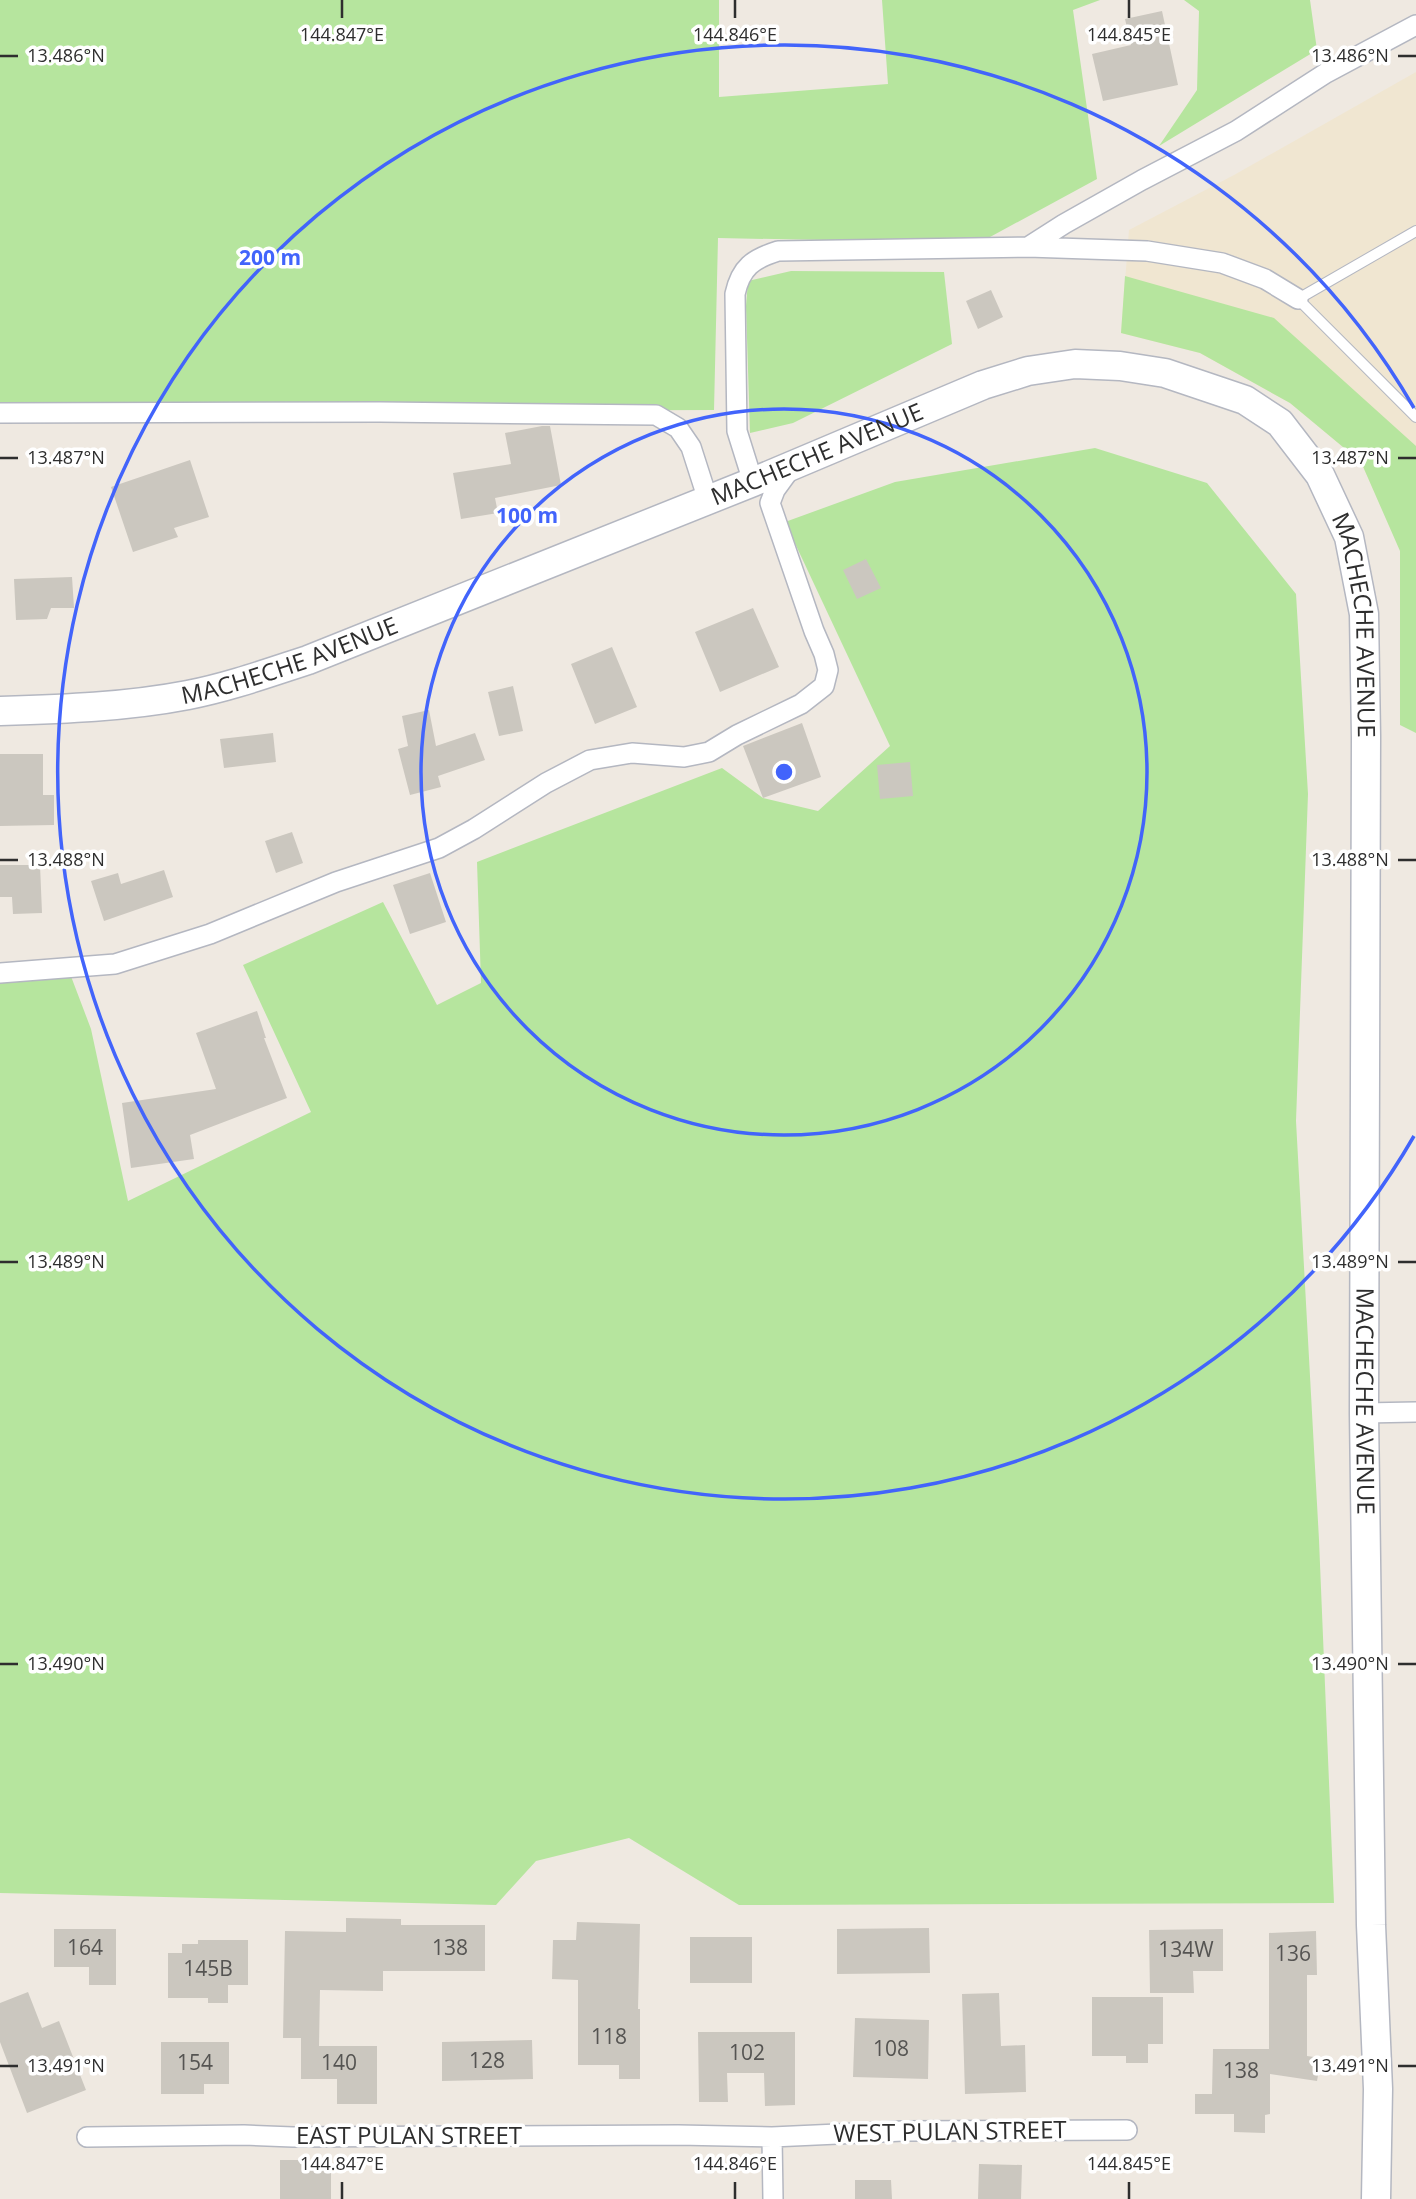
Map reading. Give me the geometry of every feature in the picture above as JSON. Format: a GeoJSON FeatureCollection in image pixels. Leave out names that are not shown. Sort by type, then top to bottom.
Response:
{"type":"FeatureCollection","features":[{"type":"Feature","properties":{"kind":"main road","name":"MACHECHE AVENUE"},"geometry":{"type":"LineString","coordinates":[[0,711],[131,704],[246,681],[374,635],[753,482],[983,385],[1028,371],[1075,364],[1120,366],[1165,373],[1245,400],[1280,424],[1320,475],[1349,537],[1364,614],[1364,1413],[1371,1925],[1378,2089],[1376,2199]]}},
{"type":"Feature","properties":{"kind":"street"},"geometry":{"type":"LineString","coordinates":[[1028,247],[1131,186],[1236,131],[1326,73],[1416,25]]}},
{"type":"Feature","properties":{"kind":"street"},"geometry":{"type":"LineString","coordinates":[[753,482],[737,431],[736,294],[744,270],[760,257],[778,251],[1028,247],[1147,251],[1222,263],[1265,279],[1298,299]]}},
{"type":"Feature","properties":{"kind":"street"},"geometry":{"type":"LineString","coordinates":[[0,413],[380,412],[656,415],[678,428],[691,447],[708,500]]}},
{"type":"Feature","properties":{"kind":"street"},"geometry":{"type":"LineString","coordinates":[[0,973],[115,964],[210,934],[336,882],[439,848],[474,830],[546,783],[590,760],[632,753],[684,757],[709,752],[737,735],[801,704],[824,686],[828,670],[771,503],[775,490],[794,464]]}},
{"type":"Feature","properties":{"kind":"street"},"geometry":{"type":"LineString","coordinates":[[1364,1413],[1416,1412]]}},
{"type":"Feature","properties":{"kind":"street","name":"WEST PULAN STREET"},"geometry":{"type":"LineString","coordinates":[[772,2137],[903,2131],[1127,2130]]}},
{"type":"Feature","properties":{"kind":"street","name":"EAST PULAN STREET"},"geometry":{"type":"LineString","coordinates":[[87,2137],[772,2137]]}},
{"type":"Feature","properties":{"kind":"street"},"geometry":{"type":"LineString","coordinates":[[772,2137],[773,2199]]}},
{"type":"Feature","properties":{"kind":"lane"},"geometry":{"type":"LineString","coordinates":[[1416,231],[1298,299],[1416,417]]}},
{"type":"Feature","properties":{"kind":"shaded area"},"geometry":{"type":"Polygon","coordinates":[[[1416,72],[1416,543],[1400,550],[1361,462],[1290,403],[1200,353],[1121,333],[1129,230],[1234,175],[1416,72]]]}},
{"type":"Feature","properties":{"kind":"green space"},"geometry":{"type":"Polygon","coordinates":[[[0,0],[719,0],[719,97],[888,84],[882,0],[1100,0],[1073,10],[1097,179],[979,243],[718,238],[714,410],[0,413],[0,0]]]}},
{"type":"Feature","properties":{"kind":"green space"},"geometry":{"type":"Polygon","coordinates":[[[1184,0],[1310,0],[1317,50],[1159,146],[1197,90],[1199,11],[1184,0]]]}},
{"type":"Feature","properties":{"kind":"green space"},"geometry":{"type":"Polygon","coordinates":[[[791,271],[944,272],[952,344],[793,423],[750,433],[746,306],[748,281],[791,271]]]}},
{"type":"Feature","properties":{"kind":"green space"},"geometry":{"type":"Polygon","coordinates":[[[1125,276],[1274,318],[1416,446],[1416,733],[1400,725],[1400,551],[1361,462],[1290,403],[1200,353],[1121,333],[1125,276]]]}},
{"type":"Feature","properties":{"kind":"green space"},"geometry":{"type":"Polygon","coordinates":[[[1095,448],[1207,483],[1296,594],[1308,794],[1296,1121],[1319,1540],[1334,1903],[739,1905],[629,1838],[536,1861],[496,1905],[0,1893],[0,974],[69,971],[91,1029],[128,1201],[311,1112],[243,965],[383,902],[437,1005],[481,983],[477,862],[722,768],[763,798],[818,811],[890,746],[785,522],[895,482],[1095,448]]]}},
{"type":"Feature","properties":{"kind":"building"},"geometry":{"type":"Polygon","coordinates":[[[1162,11],[1178,85],[1103,101],[1092,54],[1131,45],[1125,19],[1162,11]]]}},
{"type":"Feature","properties":{"kind":"building"},"geometry":{"type":"Polygon","coordinates":[[[991,290],[1003,317],[978,329],[966,301],[991,290]]]}},
{"type":"Feature","properties":{"kind":"building"},"geometry":{"type":"Polygon","coordinates":[[[550,426],[561,485],[495,498],[498,513],[461,519],[453,473],[511,464],[505,433],[550,426]]]}},
{"type":"Feature","properties":{"kind":"building"},"geometry":{"type":"Polygon","coordinates":[[[190,460],[209,517],[174,528],[178,537],[133,552],[111,487],[190,460]]]}},
{"type":"Feature","properties":{"kind":"building"},"geometry":{"type":"Polygon","coordinates":[[[866,559],[881,588],[857,599],[843,570],[866,559]]]}},
{"type":"Feature","properties":{"kind":"building"},"geometry":{"type":"Polygon","coordinates":[[[72,577],[74,608],[51,608],[47,619],[16,620],[14,579],[72,577]]]}},
{"type":"Feature","properties":{"kind":"building"},"geometry":{"type":"Polygon","coordinates":[[[753,608],[779,667],[720,692],[695,632],[753,608]]]}},
{"type":"Feature","properties":{"kind":"building"},"geometry":{"type":"Polygon","coordinates":[[[612,647],[637,707],[595,724],[571,664],[612,647]]]}},
{"type":"Feature","properties":{"kind":"building"},"geometry":{"type":"Polygon","coordinates":[[[513,686],[523,731],[499,736],[488,692],[513,686]]]}},
{"type":"Feature","properties":{"kind":"building"},"geometry":{"type":"Polygon","coordinates":[[[429,710],[436,746],[475,733],[485,760],[438,776],[441,787],[410,795],[398,749],[408,746],[402,716],[429,710]]]}},
{"type":"Feature","properties":{"kind":"building"},"geometry":{"type":"Polygon","coordinates":[[[802,723],[821,777],[763,798],[743,746],[802,723]]]}},
{"type":"Feature","properties":{"kind":"building"},"geometry":{"type":"Polygon","coordinates":[[[273,733],[276,762],[224,768],[220,739],[273,733]]]}},
{"type":"Feature","properties":{"kind":"building"},"geometry":{"type":"Polygon","coordinates":[[[0,754],[43,754],[43,795],[54,795],[54,825],[0,826],[0,754]]]}},
{"type":"Feature","properties":{"kind":"building"},"geometry":{"type":"Polygon","coordinates":[[[910,762],[913,796],[880,799],[877,765],[910,762]]]}},
{"type":"Feature","properties":{"kind":"building"},"geometry":{"type":"Polygon","coordinates":[[[292,832],[303,863],[276,873],[265,841],[292,832]]]}},
{"type":"Feature","properties":{"kind":"building"},"geometry":{"type":"Polygon","coordinates":[[[0,865],[40,865],[42,913],[13,914],[12,897],[0,897],[0,865]]]}},
{"type":"Feature","properties":{"kind":"building"},"geometry":{"type":"Polygon","coordinates":[[[164,870],[173,897],[104,921],[91,881],[118,873],[121,884],[164,870]]]}},
{"type":"Feature","properties":{"kind":"building"},"geometry":{"type":"Polygon","coordinates":[[[430,873],[446,922],[410,934],[393,885],[430,873]]]}},
{"type":"Feature","properties":{"kind":"building"},"geometry":{"type":"Polygon","coordinates":[[[257,1011],[264,1038],[287,1098],[190,1135],[194,1159],[131,1168],[122,1103],[216,1089],[196,1033],[257,1011]]]}},
{"type":"Feature","properties":{"kind":"building"},"geometry":{"type":"Polygon","coordinates":[[[346,1918],[401,1919],[401,1925],[485,1925],[485,1971],[383,1971],[383,1991],[320,1990],[319,2046],[377,2046],[377,2104],[337,2104],[337,2079],[301,2079],[301,2038],[283,2038],[285,1931],[346,1932],[346,1918]]]}},
{"type":"Feature","properties":{"kind":"building"},"geometry":{"type":"Polygon","coordinates":[[[577,1922],[640,1924],[640,2079],[619,2079],[619,2065],[578,2065],[578,1980],[552,1979],[553,1940],[576,1940],[577,1922]]]}},
{"type":"Feature","properties":{"kind":"building"},"geometry":{"type":"Polygon","coordinates":[[[929,1928],[930,1973],[837,1974],[837,1929],[929,1928]]]}},
{"type":"Feature","properties":{"kind":"building"},"geometry":{"type":"Polygon","coordinates":[[[54,1929],[116,1929],[116,1985],[89,1985],[89,1967],[54,1967],[54,1929]]]}},
{"type":"Feature","properties":{"kind":"building"},"geometry":{"type":"Polygon","coordinates":[[[1223,1929],[1223,1971],[1193,1971],[1194,1993],[1150,1993],[1149,1930],[1223,1929]]]}},
{"type":"Feature","properties":{"kind":"building"},"geometry":{"type":"Polygon","coordinates":[[[1316,1931],[1317,1975],[1307,1975],[1307,2056],[1321,2058],[1317,2081],[1270,2074],[1270,2114],[1265,2115],[1265,2133],[1234,2132],[1234,2114],[1195,2114],[1195,2094],[1212,2094],[1213,2049],[1269,2049],[1269,1933],[1316,1931]]]}},
{"type":"Feature","properties":{"kind":"building"},"geometry":{"type":"Polygon","coordinates":[[[690,1937],[752,1937],[752,1983],[690,1983],[690,1937]]]}},
{"type":"Feature","properties":{"kind":"building"},"geometry":{"type":"Polygon","coordinates":[[[198,1940],[248,1940],[248,1985],[228,1985],[228,2003],[208,2003],[208,1998],[168,1998],[168,1953],[182,1953],[182,1944],[198,1944],[198,1940]]]}},
{"type":"Feature","properties":{"kind":"building"},"geometry":{"type":"Polygon","coordinates":[[[28,1992],[42,2028],[59,2021],[86,2090],[27,2113],[0,2042],[0,2003],[28,1992]]]}},
{"type":"Feature","properties":{"kind":"building"},"geometry":{"type":"Polygon","coordinates":[[[999,1993],[1001,2046],[1025,2045],[1026,2092],[965,2094],[962,1994],[999,1993]]]}},
{"type":"Feature","properties":{"kind":"building"},"geometry":{"type":"Polygon","coordinates":[[[1092,1997],[1163,1997],[1163,2044],[1148,2044],[1148,2063],[1126,2063],[1126,2056],[1092,2056],[1092,1997]]]}},
{"type":"Feature","properties":{"kind":"building"},"geometry":{"type":"Polygon","coordinates":[[[855,2018],[929,2020],[928,2079],[853,2077],[855,2018]]]}},
{"type":"Feature","properties":{"kind":"building"},"geometry":{"type":"Polygon","coordinates":[[[698,2032],[795,2032],[795,2105],[765,2106],[764,2073],[727,2073],[728,2102],[699,2102],[698,2032]]]}},
{"type":"Feature","properties":{"kind":"building"},"geometry":{"type":"Polygon","coordinates":[[[532,2040],[533,2079],[442,2081],[442,2042],[532,2040]]]}},
{"type":"Feature","properties":{"kind":"building"},"geometry":{"type":"Polygon","coordinates":[[[161,2042],[229,2042],[229,2084],[204,2084],[204,2094],[161,2094],[161,2042]]]}},
{"type":"Feature","properties":{"kind":"building"},"geometry":{"type":"Polygon","coordinates":[[[280,2160],[331,2160],[331,2199],[280,2199],[280,2160]]]}},
{"type":"Feature","properties":{"kind":"building"},"geometry":{"type":"Polygon","coordinates":[[[979,2164],[1022,2165],[1021,2199],[978,2199],[979,2164]]]}},
{"type":"Feature","properties":{"kind":"building"},"geometry":{"type":"Polygon","coordinates":[[[855,2180],[891,2180],[892,2199],[855,2199],[855,2180]]]}}]}
